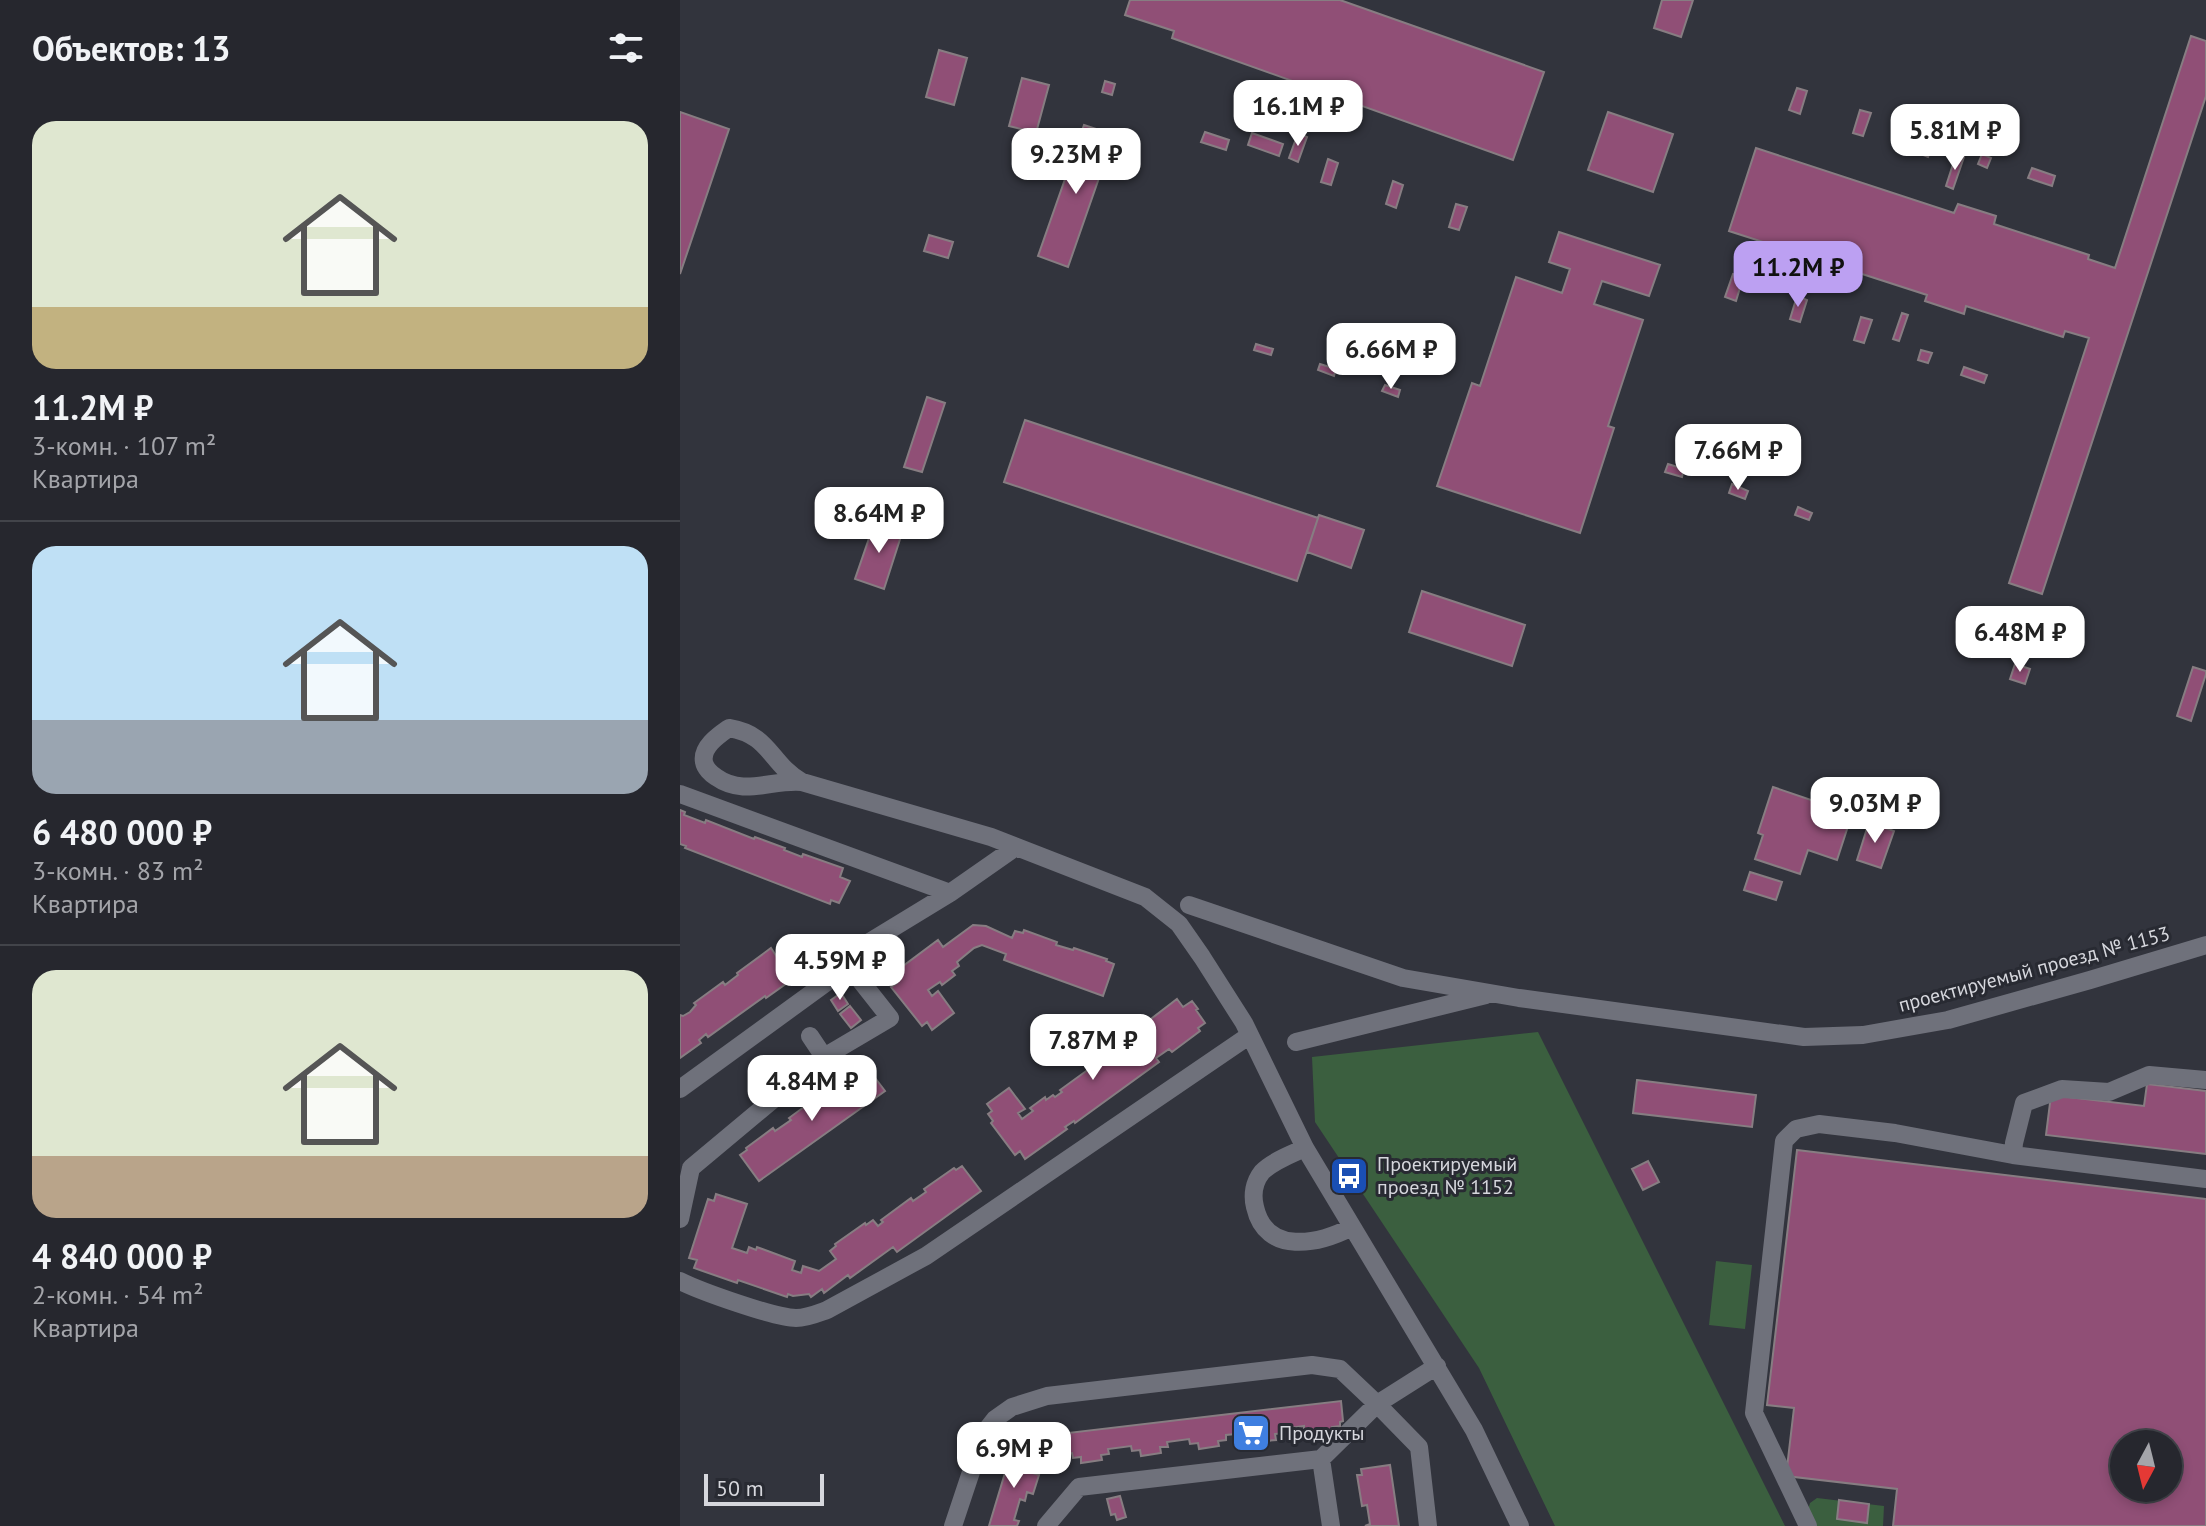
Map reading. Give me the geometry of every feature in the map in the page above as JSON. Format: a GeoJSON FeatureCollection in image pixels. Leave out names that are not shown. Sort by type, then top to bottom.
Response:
{"type":"FeatureCollection","features":[{"type":"Feature","properties":{"kind":"street"},"geometry":{"type":"LineString","coordinates":[[802,782],[782,768],[765,745],[742,730],[729,728],[717,736],[705,755],[704,763],[710,773],[735,786],[748,788],[789,780],[802,782],[991,837],[1145,897],[1179,924],[1250,1035],[1305,1148],[1474,1430],[1520,1526]]}},
{"type":"Feature","properties":{"kind":"street"},"geometry":{"type":"LineString","coordinates":[[680,794],[950,893]]}},
{"type":"Feature","properties":{"kind":"street"},"geometry":{"type":"LineString","coordinates":[[680,1089],[849,966],[868,943],[950,893],[1016,847]]}},
{"type":"Feature","properties":{"kind":"street","name":"проектируемый проезд № 1153"},"geometry":{"type":"LineString","coordinates":[[1189,905],[1403,978],[1804,1037],[1863,1035],[1948,1020],[2206,945]]}},
{"type":"Feature","properties":{"kind":"street"},"geometry":{"type":"LineString","coordinates":[[680,1219],[685,1160],[824,1057],[890,1018],[849,966]]}},
{"type":"Feature","properties":{"kind":"street"},"geometry":{"type":"LineString","coordinates":[[1296,1042],[1493,993]]}},
{"type":"Feature","properties":{"kind":"street"},"geometry":{"type":"LineString","coordinates":[[680,1281],[792,1318],[811,1317],[926,1256],[1250,1035]]}},
{"type":"Feature","properties":{"kind":"street"},"geometry":{"type":"LineString","coordinates":[[810,1036],[824,1057]]}},
{"type":"Feature","properties":{"kind":"street"},"geometry":{"type":"LineString","coordinates":[[2013,1155],[2024,1103],[2062,1089],[2109,1092],[2149,1075],[2206,1080]]}},
{"type":"Feature","properties":{"kind":"street"},"geometry":{"type":"LineString","coordinates":[[1808,1526],[1754,1413],[1784,1141],[1796,1129],[1819,1124],[1895,1133],[2013,1155],[2206,1179]]}},
{"type":"Feature","properties":{"kind":"street"},"geometry":{"type":"LineString","coordinates":[[1305,1148],[1264,1170],[1257,1179],[1254,1204],[1258,1219],[1274,1237],[1289,1242],[1324,1238],[1352,1227]]}},
{"type":"Feature","properties":{"kind":"street"},"geometry":{"type":"LineString","coordinates":[[953,1526],[984,1433],[995,1419],[1012,1407],[1047,1396],[1312,1365],[1340,1369],[1419,1447],[1428,1526]]}},
{"type":"Feature","properties":{"kind":"street"},"geometry":{"type":"LineString","coordinates":[[1046,1526],[1079,1487],[1321,1459],[1377,1404],[1437,1366]]}},
{"type":"Feature","properties":{"kind":"street"},"geometry":{"type":"LineString","coordinates":[[1321,1459],[1331,1526]]}},
{"type":"Feature","properties":{"kind":"green space"},"geometry":{"type":"Polygon","coordinates":[[[1538,1032],[1785,1526],[1555,1526],[1479,1368],[1315,1122],[1312,1057],[1538,1032]]]}},
{"type":"Feature","properties":{"kind":"green space"},"geometry":{"type":"Polygon","coordinates":[[[1716,1261],[1752,1265],[1745,1329],[1709,1325],[1716,1261]]]}},
{"type":"Feature","properties":{"kind":"green space"},"geometry":{"type":"Polygon","coordinates":[[[1817,1498],[1884,1506],[1883,1526],[1814,1526],[1807,1513],[1810,1503],[1817,1498]]]}},
{"type":"Feature","properties":{"kind":"building"},"geometry":{"type":"Polygon","coordinates":[[[1130,0],[1340,0],[1544,72],[1513,160],[1172,38],[1174,31],[1125,15],[1130,0]]]}},
{"type":"Feature","properties":{"kind":"building"},"geometry":{"type":"Polygon","coordinates":[[[1662,0],[1693,0],[1681,37],[1654,28],[1662,0]]]}},
{"type":"Feature","properties":{"kind":"building"},"geometry":{"type":"Polygon","coordinates":[[[2191,36],[2206,41],[2206,96],[2042,594],[2009,583],[2089,338],[2065,331],[2063,337],[1966,306],[1964,314],[1925,301],[1927,295],[1729,231],[1756,148],[1954,213],[1958,204],[1996,216],[1994,224],[2089,255],[2088,259],[2115,268],[2191,36]]]}},
{"type":"Feature","properties":{"kind":"building"},"geometry":{"type":"Polygon","coordinates":[[[939,50],[967,58],[954,105],[926,97],[939,50]]]}},
{"type":"Feature","properties":{"kind":"building"},"geometry":{"type":"Polygon","coordinates":[[[1022,78],[1049,85],[1036,133],[1009,126],[1022,78]]]}},
{"type":"Feature","properties":{"kind":"building"},"geometry":{"type":"Polygon","coordinates":[[[1105,81],[1115,84],[1112,95],[1102,92],[1105,81]]]}},
{"type":"Feature","properties":{"kind":"building"},"geometry":{"type":"Polygon","coordinates":[[[1797,88],[1807,91],[1800,114],[1789,110],[1797,88]]]}},
{"type":"Feature","properties":{"kind":"building"},"geometry":{"type":"Polygon","coordinates":[[[1860,110],[1871,113],[1863,136],[1853,133],[1860,110]]]}},
{"type":"Feature","properties":{"kind":"building"},"geometry":{"type":"Polygon","coordinates":[[[680,112],[729,129],[680,274],[680,112]]]}},
{"type":"Feature","properties":{"kind":"building"},"geometry":{"type":"Polygon","coordinates":[[[1608,112],[1673,134],[1653,192],[1588,170],[1608,112]]]}},
{"type":"Feature","properties":{"kind":"building"},"geometry":{"type":"Polygon","coordinates":[[[1084,125],[1114,135],[1068,267],[1038,256],[1084,125]]]}},
{"type":"Feature","properties":{"kind":"building"},"geometry":{"type":"Polygon","coordinates":[[[1925,131],[1936,134],[1928,157],[1918,153],[1925,131]]]}},
{"type":"Feature","properties":{"kind":"building"},"geometry":{"type":"Polygon","coordinates":[[[1205,132],[1229,140],[1226,150],[1201,142],[1205,132]]]}},
{"type":"Feature","properties":{"kind":"building"},"geometry":{"type":"Polygon","coordinates":[[[1252,133],[1283,144],[1279,156],[1248,145],[1252,133]]]}},
{"type":"Feature","properties":{"kind":"building"},"geometry":{"type":"Polygon","coordinates":[[[1298,133],[1307,137],[1298,162],[1289,158],[1298,133]]]}},
{"type":"Feature","properties":{"kind":"building"},"geometry":{"type":"Polygon","coordinates":[[[1982,154],[1991,158],[1987,168],[1978,164],[1982,154]]]}},
{"type":"Feature","properties":{"kind":"building"},"geometry":{"type":"Polygon","coordinates":[[[1956,155],[1964,157],[1953,189],[1946,186],[1956,155]]]}},
{"type":"Feature","properties":{"kind":"building"},"geometry":{"type":"Polygon","coordinates":[[[1328,159],[1338,163],[1331,185],[1321,182],[1328,159]]]}},
{"type":"Feature","properties":{"kind":"building"},"geometry":{"type":"Polygon","coordinates":[[[2032,168],[2055,176],[2052,186],[2028,178],[2032,168]]]}},
{"type":"Feature","properties":{"kind":"building"},"geometry":{"type":"Polygon","coordinates":[[[1393,181],[1403,185],[1396,208],[1386,204],[1393,181]]]}},
{"type":"Feature","properties":{"kind":"building"},"geometry":{"type":"Polygon","coordinates":[[[1456,204],[1467,207],[1459,230],[1449,227],[1456,204]]]}},
{"type":"Feature","properties":{"kind":"building"},"geometry":{"type":"Polygon","coordinates":[[[1559,232],[1660,265],[1649,296],[1602,281],[1594,304],[1643,320],[1608,426],[1614,428],[1580,533],[1437,486],[1472,383],[1480,386],[1516,277],[1562,293],[1570,269],[1549,262],[1559,232]]]}},
{"type":"Feature","properties":{"kind":"building"},"geometry":{"type":"Polygon","coordinates":[[[929,235],[953,242],[948,258],[924,251],[929,235]]]}},
{"type":"Feature","properties":{"kind":"building"},"geometry":{"type":"Polygon","coordinates":[[[1733,274],[1743,278],[1736,301],[1725,297],[1733,274]]]}},
{"type":"Feature","properties":{"kind":"building"},"geometry":{"type":"Polygon","coordinates":[[[1797,296],[1807,300],[1800,322],[1790,319],[1797,296]]]}},
{"type":"Feature","properties":{"kind":"building"},"geometry":{"type":"Polygon","coordinates":[[[1902,313],[1908,315],[1899,341],[1893,339],[1902,313]]]}},
{"type":"Feature","properties":{"kind":"building"},"geometry":{"type":"Polygon","coordinates":[[[1861,317],[1872,320],[1864,343],[1854,340],[1861,317]]]}},
{"type":"Feature","properties":{"kind":"building"},"geometry":{"type":"Polygon","coordinates":[[[1256,344],[1273,349],[1271,355],[1254,350],[1256,344]]]}},
{"type":"Feature","properties":{"kind":"building"},"geometry":{"type":"Polygon","coordinates":[[[1921,350],[1932,353],[1928,363],[1918,360],[1921,350]]]}},
{"type":"Feature","properties":{"kind":"building"},"geometry":{"type":"Polygon","coordinates":[[[1320,364],[1336,369],[1334,376],[1318,370],[1320,364]]]}},
{"type":"Feature","properties":{"kind":"building"},"geometry":{"type":"Polygon","coordinates":[[[1964,367],[1987,375],[1984,383],[1961,375],[1964,367]]]}},
{"type":"Feature","properties":{"kind":"building"},"geometry":{"type":"Polygon","coordinates":[[[1385,385],[1400,390],[1398,397],[1382,391],[1385,385]]]}},
{"type":"Feature","properties":{"kind":"building"},"geometry":{"type":"Polygon","coordinates":[[[927,397],[945,403],[922,472],[904,467],[927,397]]]}},
{"type":"Feature","properties":{"kind":"building"},"geometry":{"type":"Polygon","coordinates":[[[1025,420],[1318,518],[1297,581],[1004,482],[1025,420]]]}},
{"type":"Feature","properties":{"kind":"building"},"geometry":{"type":"Polygon","coordinates":[[[1668,464],[1684,469],[1682,477],[1665,472],[1668,464]]]}},
{"type":"Feature","properties":{"kind":"building"},"geometry":{"type":"Polygon","coordinates":[[[1732,484],[1748,491],[1745,499],[1729,493],[1732,484]]]}},
{"type":"Feature","properties":{"kind":"building"},"geometry":{"type":"Polygon","coordinates":[[[1798,507],[1812,513],[1809,520],[1795,515],[1798,507]]]}},
{"type":"Feature","properties":{"kind":"building"},"geometry":{"type":"Polygon","coordinates":[[[1319,515],[1364,530],[1351,568],[1307,552],[1319,515]]]}},
{"type":"Feature","properties":{"kind":"building"},"geometry":{"type":"Polygon","coordinates":[[[875,521],[903,530],[884,589],[855,579],[875,521]]]}},
{"type":"Feature","properties":{"kind":"building"},"geometry":{"type":"Polygon","coordinates":[[[1422,591],[1525,625],[1512,666],[1409,632],[1422,591]]]}},
{"type":"Feature","properties":{"kind":"building"},"geometry":{"type":"Polygon","coordinates":[[[2015,664],[2030,669],[2025,684],[2010,679],[2015,664]]]}},
{"type":"Feature","properties":{"kind":"building"},"geometry":{"type":"Polygon","coordinates":[[[2193,667],[2206,671],[2206,674],[2191,721],[2177,716],[2193,667]]]}},
{"type":"Feature","properties":{"kind":"building"},"geometry":{"type":"Polygon","coordinates":[[[1773,787],[1852,814],[1837,860],[1808,850],[1800,874],[1755,859],[1763,835],[1758,833],[1773,787]]]}},
{"type":"Feature","properties":{"kind":"building"},"geometry":{"type":"Polygon","coordinates":[[[680,810],[685,812],[684,815],[705,823],[706,820],[802,857],[803,854],[843,868],[840,877],[850,881],[839,903],[831,900],[830,904],[685,848],[680,844],[680,810]]]}},
{"type":"Feature","properties":{"kind":"building"},"geometry":{"type":"Polygon","coordinates":[[[1869,822],[1894,831],[1881,868],[1857,860],[1869,822]]]}},
{"type":"Feature","properties":{"kind":"building"},"geometry":{"type":"Polygon","coordinates":[[[1750,872],[1782,882],[1776,900],[1744,890],[1750,872]]]}},
{"type":"Feature","properties":{"kind":"building"},"geometry":{"type":"Polygon","coordinates":[[[973,925],[986,926],[1012,938],[1015,931],[1023,933],[1024,930],[1057,942],[1056,945],[1107,959],[1114,964],[1103,996],[1004,960],[1006,954],[982,945],[957,962],[959,966],[952,971],[955,975],[942,985],[940,982],[928,990],[932,996],[938,991],[954,1013],[932,1030],[927,1022],[922,1026],[891,987],[897,983],[891,975],[938,940],[943,947],[973,925]]]}},
{"type":"Feature","properties":{"kind":"building"},"geometry":{"type":"Polygon","coordinates":[[[771,948],[777,957],[785,951],[799,971],[792,976],[794,978],[708,1037],[706,1034],[699,1040],[701,1043],[680,1058],[680,1015],[690,1012],[696,1005],[694,1003],[723,982],[725,985],[771,948]]]}},
{"type":"Feature","properties":{"kind":"building"},"geometry":{"type":"Polygon","coordinates":[[[841,993],[848,1004],[838,1011],[831,1000],[841,993]]]}},
{"type":"Feature","properties":{"kind":"building"},"geometry":{"type":"Polygon","coordinates":[[[1177,999],[1183,1007],[1192,1001],[1198,1009],[1205,1023],[1198,1028],[1200,1031],[1172,1052],[1169,1049],[1156,1058],[1159,1062],[1065,1127],[1067,1129],[1025,1159],[1020,1151],[1015,1155],[991,1123],[993,1121],[988,1114],[992,1111],[987,1104],[1009,1088],[1025,1109],[1018,1113],[1022,1119],[1033,1111],[1030,1108],[1045,1097],[1046,1100],[1053,1095],[1055,1097],[1062,1092],[1060,1090],[1104,1062],[1102,1059],[1131,1038],[1133,1041],[1140,1036],[1137,1032],[1143,1025],[1177,999]]]}},
{"type":"Feature","properties":{"kind":"building"},"geometry":{"type":"Polygon","coordinates":[[[850,1006],[861,1020],[851,1028],[840,1014],[850,1006]]]}},
{"type":"Feature","properties":{"kind":"building"},"geometry":{"type":"Polygon","coordinates":[[[866,1066],[885,1091],[759,1181],[740,1155],[746,1148],[773,1128],[775,1131],[791,1120],[789,1118],[816,1098],[817,1101],[858,1068],[859,1071],[866,1066]]]}},
{"type":"Feature","properties":{"kind":"building"},"geometry":{"type":"Polygon","coordinates":[[[1637,1080],[1756,1095],[1752,1127],[1633,1113],[1637,1080]]]}},
{"type":"Feature","properties":{"kind":"building"},"geometry":{"type":"Polygon","coordinates":[[[2147,1084],[2206,1091],[2206,1154],[2046,1135],[2051,1095],[2144,1106],[2147,1084]]]}},
{"type":"Feature","properties":{"kind":"building"},"geometry":{"type":"Polygon","coordinates":[[[1797,1150],[2206,1199],[2206,1526],[1893,1526],[1897,1489],[1786,1476],[1794,1408],[1767,1405],[1797,1150]]]}},
{"type":"Feature","properties":{"kind":"building"},"geometry":{"type":"Polygon","coordinates":[[[1648,1161],[1659,1182],[1643,1190],[1632,1169],[1648,1161]]]}},
{"type":"Feature","properties":{"kind":"building"},"geometry":{"type":"Polygon","coordinates":[[[962,1166],[981,1191],[897,1252],[893,1247],[824,1293],[822,1289],[811,1297],[809,1294],[788,1294],[787,1297],[694,1268],[697,1260],[689,1258],[708,1199],[714,1201],[716,1194],[747,1204],[732,1248],[747,1253],[749,1247],[756,1250],[757,1247],[795,1261],[792,1270],[801,1273],[803,1266],[819,1271],[836,1259],[830,1251],[835,1244],[865,1223],[873,1220],[878,1226],[883,1222],[881,1220],[911,1198],[913,1201],[926,1192],[924,1189],[954,1168],[956,1170],[962,1166]]]}},
{"type":"Feature","properties":{"kind":"building"},"geometry":{"type":"Polygon","coordinates":[[[1341,1401],[1343,1421],[1340,1426],[1332,1427],[1333,1433],[1313,1435],[1312,1429],[1304,1430],[1304,1426],[1283,1429],[1283,1433],[1275,1434],[1276,1440],[1256,1442],[1255,1436],[1247,1437],[1246,1433],[1226,1435],[1226,1440],[1218,1441],[1219,1446],[1199,1449],[1198,1443],[1190,1444],[1189,1439],[1167,1442],[1168,1447],[1160,1447],[1161,1453],[1141,1456],[1140,1450],[1132,1451],[1131,1446],[1108,1449],[1109,1454],[1101,1455],[1102,1460],[1081,1463],[1081,1457],[1073,1458],[1072,1453],[1062,1454],[1059,1434],[1341,1401]]]}},
{"type":"Feature","properties":{"kind":"building"},"geometry":{"type":"Polygon","coordinates":[[[1011,1453],[1032,1460],[1031,1464],[1035,1466],[1033,1473],[1039,1475],[1033,1494],[1027,1492],[1025,1501],[1020,1499],[1014,1520],[1019,1521],[1017,1526],[989,1526],[1011,1453]]]}},
{"type":"Feature","properties":{"kind":"building"},"geometry":{"type":"Polygon","coordinates":[[[1390,1465],[1399,1526],[1365,1526],[1370,1524],[1367,1505],[1362,1506],[1357,1475],[1362,1475],[1361,1469],[1390,1465]]]}},
{"type":"Feature","properties":{"kind":"building"},"geometry":{"type":"Polygon","coordinates":[[[1120,1496],[1126,1517],[1117,1520],[1115,1514],[1111,1515],[1107,1499],[1120,1496]]]}},
{"type":"Feature","properties":{"kind":"building"},"geometry":{"type":"Polygon","coordinates":[[[1839,1500],[1869,1504],[1867,1523],[1837,1519],[1839,1500]]]}},
{"type":"Feature","properties":{"kind":"place","name":"Проектируемый проезд № 1152"},"geometry":{"type":"Point","coordinates":[1349,1176]}},
{"type":"Feature","properties":{"kind":"place","name":"Продукты"},"geometry":{"type":"Point","coordinates":[1251,1433]}}]}
